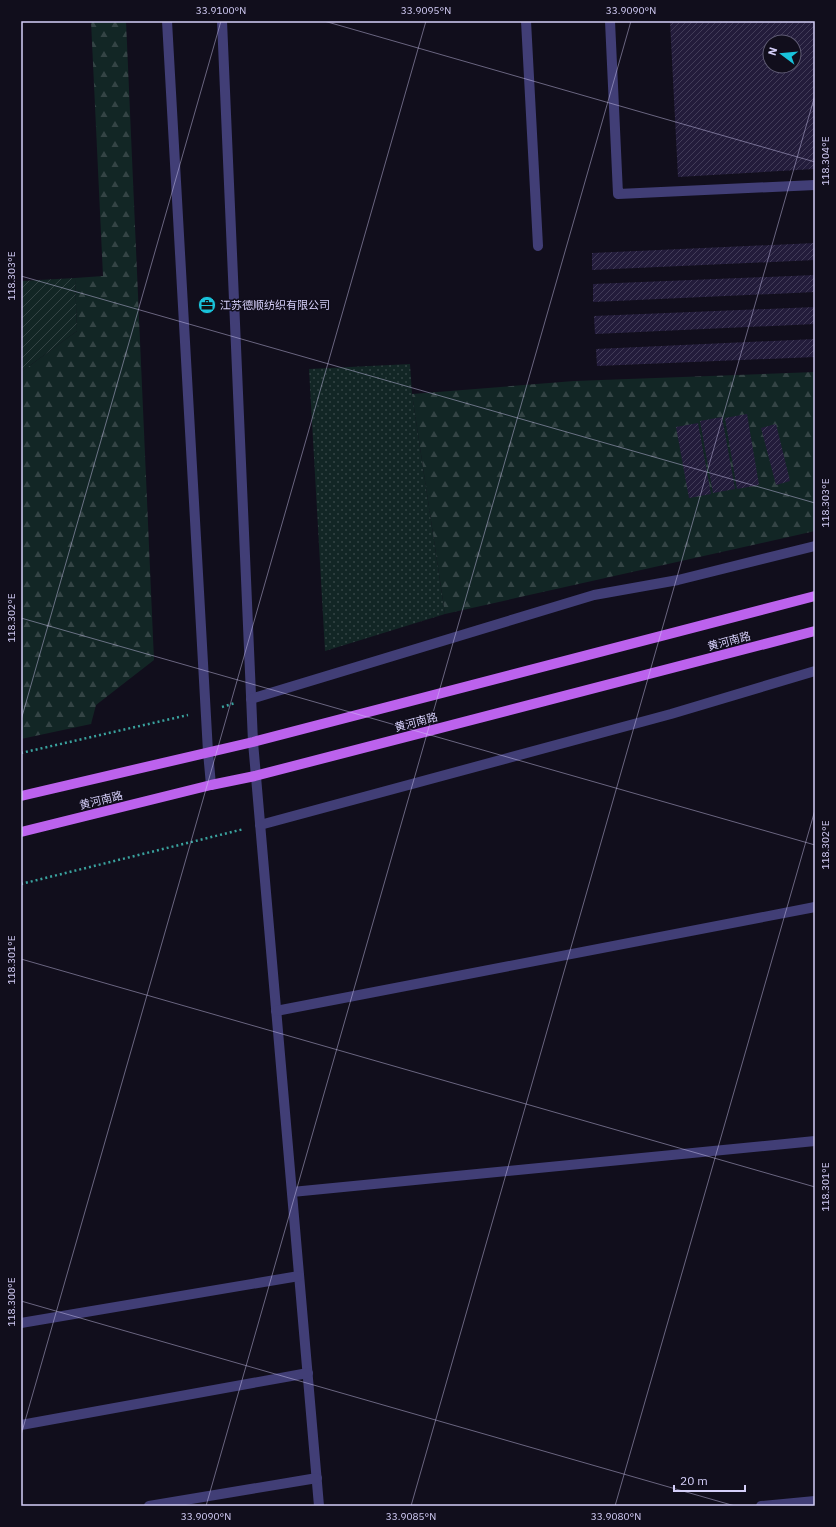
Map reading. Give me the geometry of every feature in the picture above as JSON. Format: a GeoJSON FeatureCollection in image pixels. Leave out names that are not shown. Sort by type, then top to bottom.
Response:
{"type":"FeatureCollection","features":[{"type":"Feature","properties":{"kind":"main road","name":"黄河南路"},"geometry":{"type":"LineString","coordinates":[[21,796],[253,742],[815,596]]}},
{"type":"Feature","properties":{"kind":"main road","name":"黄河南路"},"geometry":{"type":"LineString","coordinates":[[21,832],[211,785],[255,776],[815,631]]}},
{"type":"Feature","properties":{"kind":"street"},"geometry":{"type":"LineString","coordinates":[[167,21],[211,785]]}},
{"type":"Feature","properties":{"kind":"street"},"geometry":{"type":"LineString","coordinates":[[222,21],[255,776],[320,1506]]}},
{"type":"Feature","properties":{"kind":"street"},"geometry":{"type":"LineString","coordinates":[[526,21],[538,246]]}},
{"type":"Feature","properties":{"kind":"street"},"geometry":{"type":"LineString","coordinates":[[610,21],[618,194],[815,185]]}},
{"type":"Feature","properties":{"kind":"street"},"geometry":{"type":"LineString","coordinates":[[251,699],[594,595],[678,580],[815,546]]}},
{"type":"Feature","properties":{"kind":"street"},"geometry":{"type":"LineString","coordinates":[[260,825],[671,714],[815,671]]}},
{"type":"Feature","properties":{"kind":"street"},"geometry":{"type":"LineString","coordinates":[[276,1011],[815,907]]}},
{"type":"Feature","properties":{"kind":"street"},"geometry":{"type":"LineString","coordinates":[[292,1192],[815,1141]]}},
{"type":"Feature","properties":{"kind":"street"},"geometry":{"type":"LineString","coordinates":[[21,1323],[299,1276]]}},
{"type":"Feature","properties":{"kind":"street"},"geometry":{"type":"LineString","coordinates":[[21,1425],[308,1373]]}},
{"type":"Feature","properties":{"kind":"street"},"geometry":{"type":"LineString","coordinates":[[150,1506],[317,1478]]}},
{"type":"Feature","properties":{"kind":"street"},"geometry":{"type":"LineString","coordinates":[[761,1506],[815,1501]]}},
{"type":"Feature","properties":{"kind":"path"},"geometry":{"type":"LineString","coordinates":[[21,753],[206,711],[251,699]]}},
{"type":"Feature","properties":{"kind":"path"},"geometry":{"type":"LineString","coordinates":[[21,884],[260,825]]}},
{"type":"Feature","properties":{"kind":"green space"},"geometry":{"type":"Polygon","coordinates":[[[91,21],[126,21],[154,660],[96,705],[91,724],[21,739],[21,372],[77,331],[75,278],[103,276],[91,21]]]}},
{"type":"Feature","properties":{"kind":"green space"},"geometry":{"type":"Polygon","coordinates":[[[75,278],[77,331],[21,372],[21,281],[75,278]]]}},
{"type":"Feature","properties":{"kind":"green space"},"geometry":{"type":"Polygon","coordinates":[[[410,364],[412,394],[445,614],[325,651],[309,369],[410,364]]]}},
{"type":"Feature","properties":{"kind":"green space"},"geometry":{"type":"Polygon","coordinates":[[[815,372],[815,531],[445,614],[412,394],[574,381],[815,372]]]}},
{"type":"Feature","properties":{"kind":"building"},"geometry":{"type":"Polygon","coordinates":[[[670,21],[815,21],[815,169],[678,177],[670,21]]]}},
{"type":"Feature","properties":{"kind":"building"},"geometry":{"type":"Polygon","coordinates":[[[815,243],[815,260],[592,270],[592,253],[815,243]]]}},
{"type":"Feature","properties":{"kind":"building"},"geometry":{"type":"Polygon","coordinates":[[[815,275],[815,292],[593,302],[593,284],[815,275]]]}},
{"type":"Feature","properties":{"kind":"building"},"geometry":{"type":"Polygon","coordinates":[[[815,307],[815,324],[595,334],[594,316],[815,307]]]}},
{"type":"Feature","properties":{"kind":"building"},"geometry":{"type":"Polygon","coordinates":[[[815,339],[815,357],[597,366],[596,349],[815,339]]]}},
{"type":"Feature","properties":{"kind":"building"},"geometry":{"type":"Polygon","coordinates":[[[747,414],[759,485],[737,489],[725,418],[747,414]]]}},
{"type":"Feature","properties":{"kind":"building"},"geometry":{"type":"Polygon","coordinates":[[[722,417],[735,489],[713,493],[700,421],[722,417]]]}},
{"type":"Feature","properties":{"kind":"building"},"geometry":{"type":"Polygon","coordinates":[[[698,423],[711,494],[689,498],[676,427],[698,423]]]}},
{"type":"Feature","properties":{"kind":"building"},"geometry":{"type":"Polygon","coordinates":[[[776,424],[790,481],[776,485],[761,428],[776,424]]]}},
{"type":"Feature","properties":{"kind":"place","name":"江苏德顺纺织有限公司"},"geometry":{"type":"Point","coordinates":[207,305]}}]}
